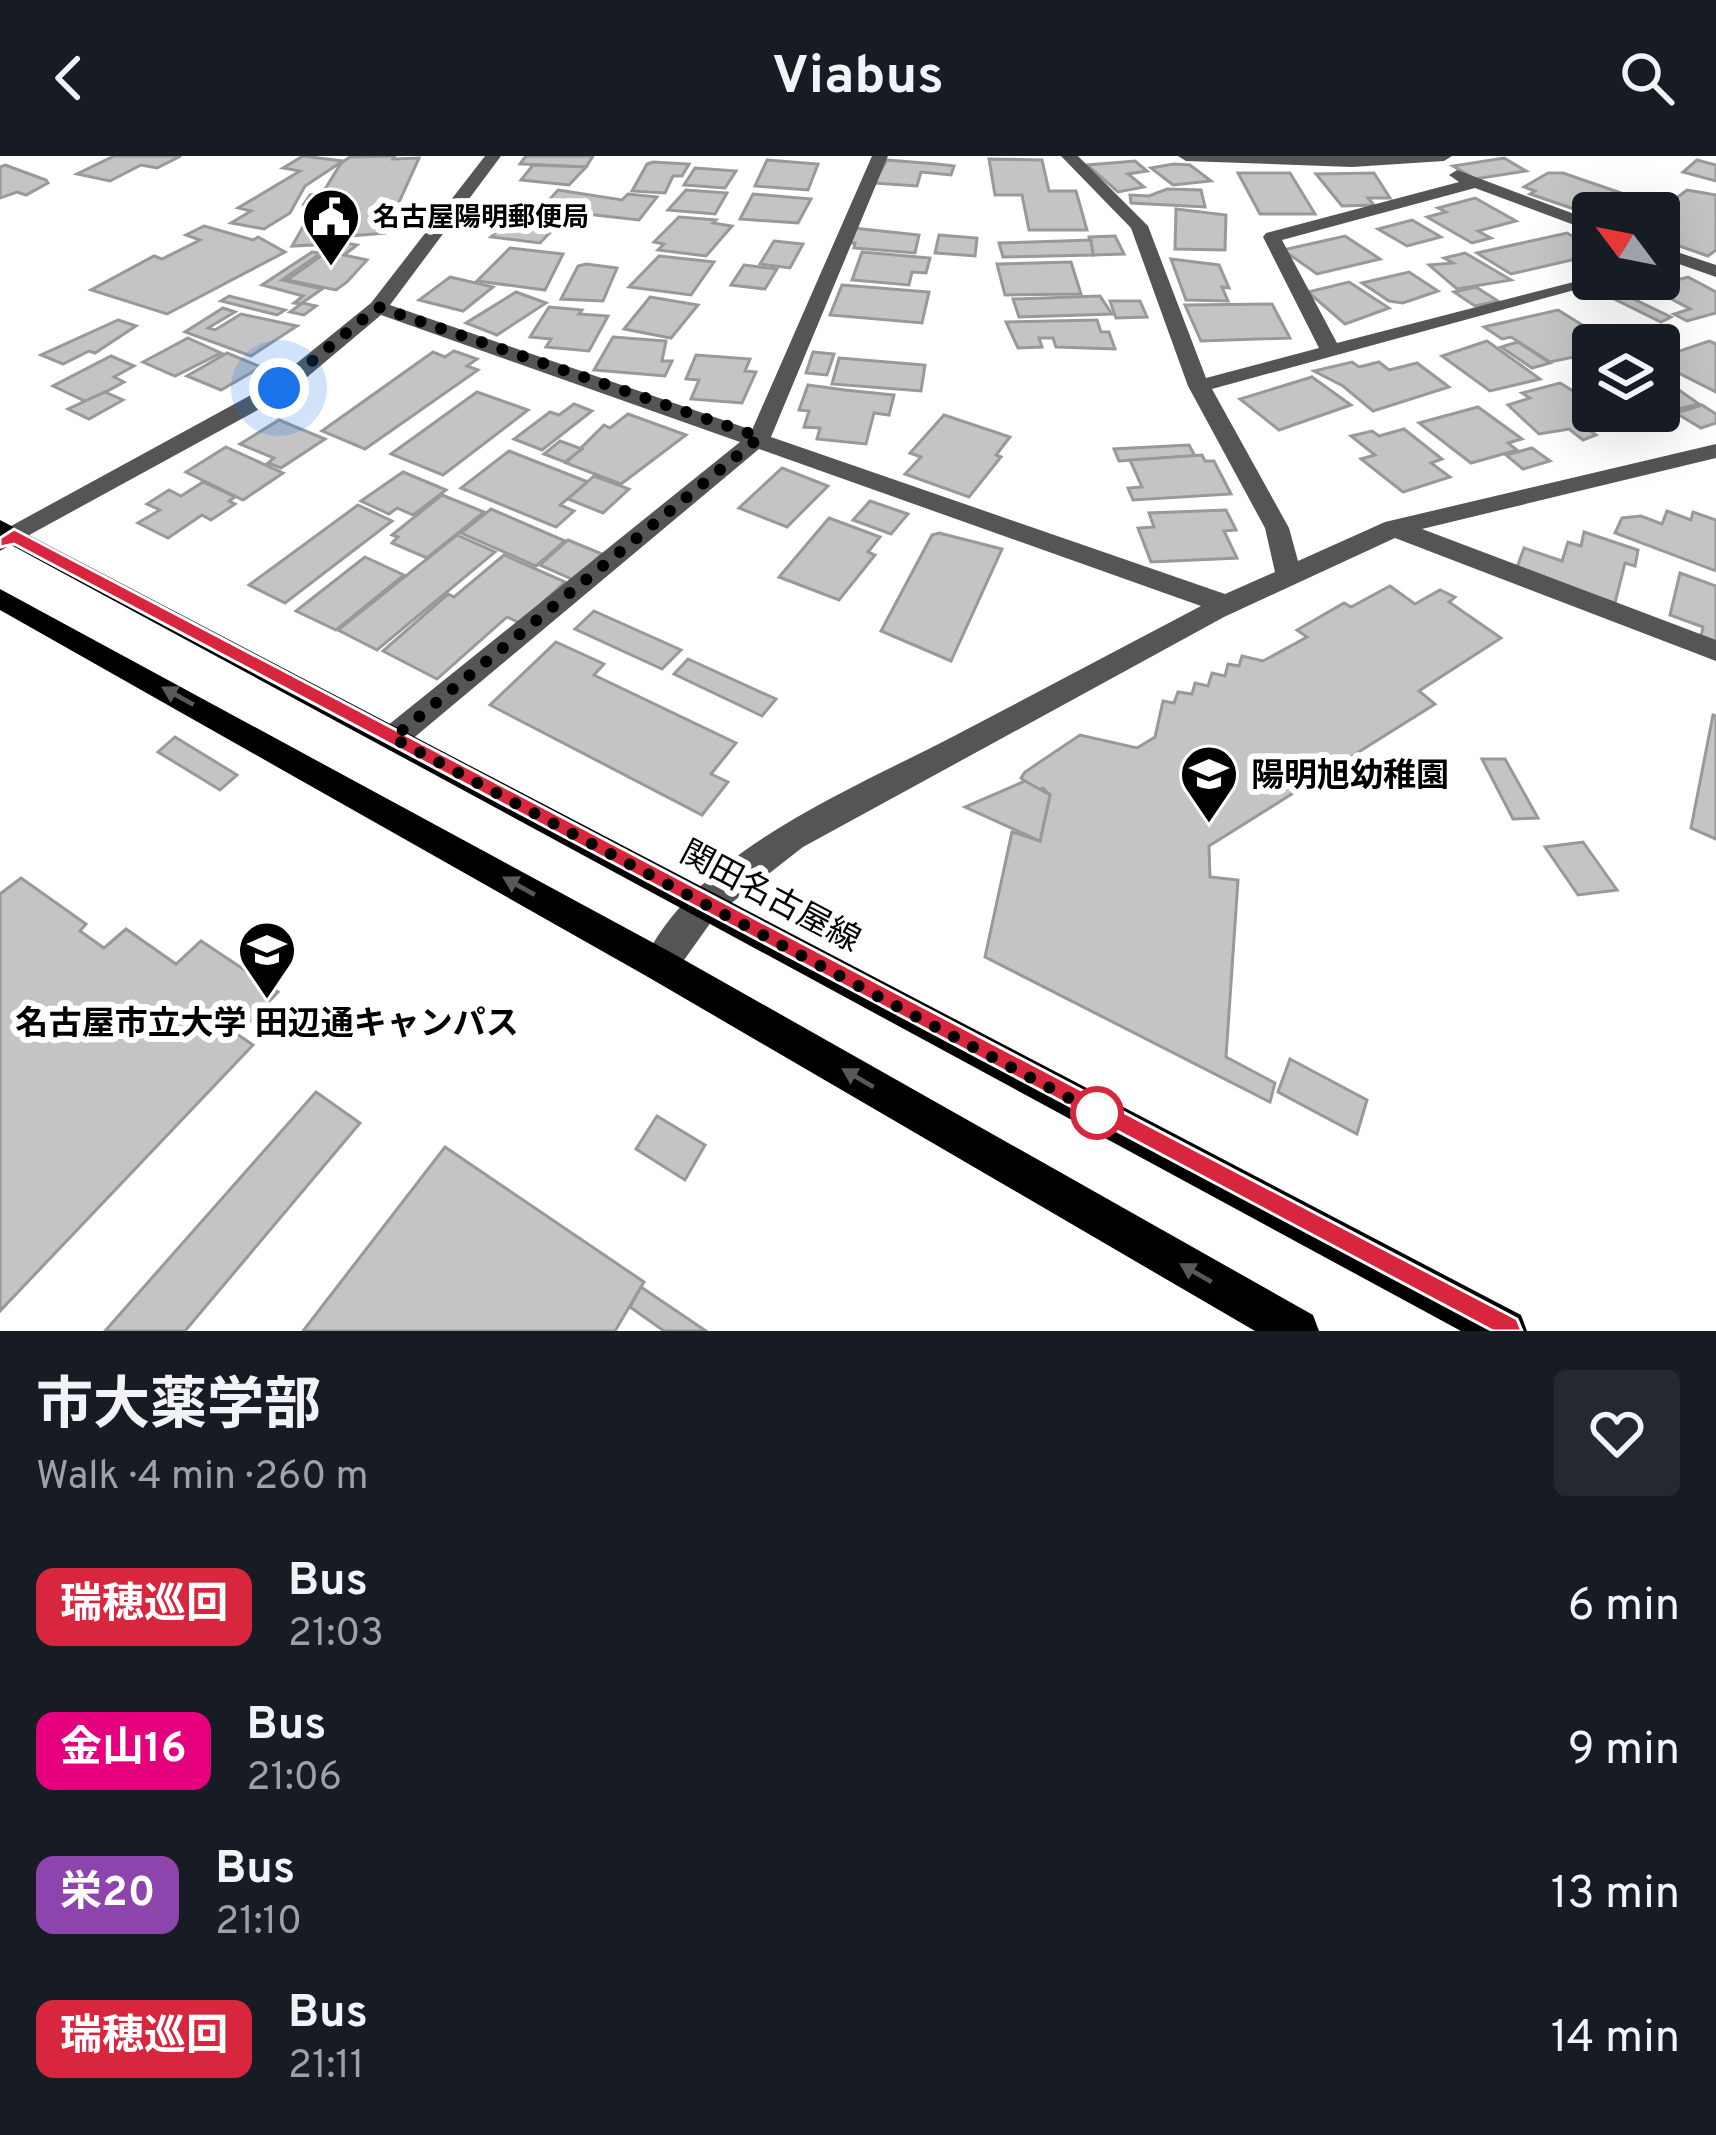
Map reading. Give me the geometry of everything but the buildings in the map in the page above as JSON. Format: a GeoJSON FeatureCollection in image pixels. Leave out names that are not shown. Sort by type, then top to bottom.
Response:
{"type":"FeatureCollection","features":[{"type":"Feature","properties":{"kind":"main road","name":"関田名古屋線"},"geometry":{"type":"LineString","coordinates":[[5,536],[1505,1331]]}},
{"type":"Feature","properties":{"kind":"main road"},"geometry":{"type":"LineString","coordinates":[[0,598],[660,965],[1298,1331]]}},
{"type":"Feature","properties":{"kind":"street"},"geometry":{"type":"LineString","coordinates":[[5,536],[279,388],[378,307],[493,156]]}},
{"type":"Feature","properties":{"kind":"street"},"geometry":{"type":"LineString","coordinates":[[393,738],[760,437],[880,156]]}},
{"type":"Feature","properties":{"kind":"street"},"geometry":{"type":"LineString","coordinates":[[1069,156],[1139,226],[1199,386],[1277,528],[1289,578]]}},
{"type":"Feature","properties":{"kind":"street"},"geometry":{"type":"LineString","coordinates":[[1186,156],[1352,162],[1430,157],[1473,183],[1572,219]]}},
{"type":"Feature","properties":{"kind":"street"},"geometry":{"type":"LineString","coordinates":[[1330,349],[1271,237],[1473,183]]}},
{"type":"Feature","properties":{"kind":"street"},"geometry":{"type":"LineString","coordinates":[[1682,260],[1716,271]]}},
{"type":"Feature","properties":{"kind":"street"},"geometry":{"type":"LineString","coordinates":[[1199,386],[1572,288]]}},
{"type":"Feature","properties":{"kind":"street"},"geometry":{"type":"LineString","coordinates":[[378,307],[1228,604]]}},
{"type":"Feature","properties":{"kind":"street"},"geometry":{"type":"LineString","coordinates":[[660,965],[704,904],[792,838],[1228,604],[1394,528],[1716,451]]}},
{"type":"Feature","properties":{"kind":"street"},"geometry":{"type":"LineString","coordinates":[[1394,528],[1716,651]]}},
{"type":"Feature","properties":{"kind":"bus line","name":"瑞穂巡回"},"geometry":{"type":"LineString","coordinates":[[0,543],[14,536],[1505,1331]]}},
{"type":"Feature","properties":{"kind":"place","name":"名古屋陽明郵便局"},"geometry":{"type":"Point","coordinates":[331,268]}},
{"type":"Feature","properties":{"kind":"place","name":"陽明旭幼稚園"},"geometry":{"type":"Point","coordinates":[1209,825]}},
{"type":"Feature","properties":{"kind":"place","name":"名古屋市立大学 田辺通キャンパス"},"geometry":{"type":"Point","coordinates":[267,1001]}},
{"type":"Feature","properties":{"kind":"route"},"geometry":{"type":"LineString","coordinates":[[279,388],[378,307],[760,437],[393,738],[1097,1113]]}}]}
